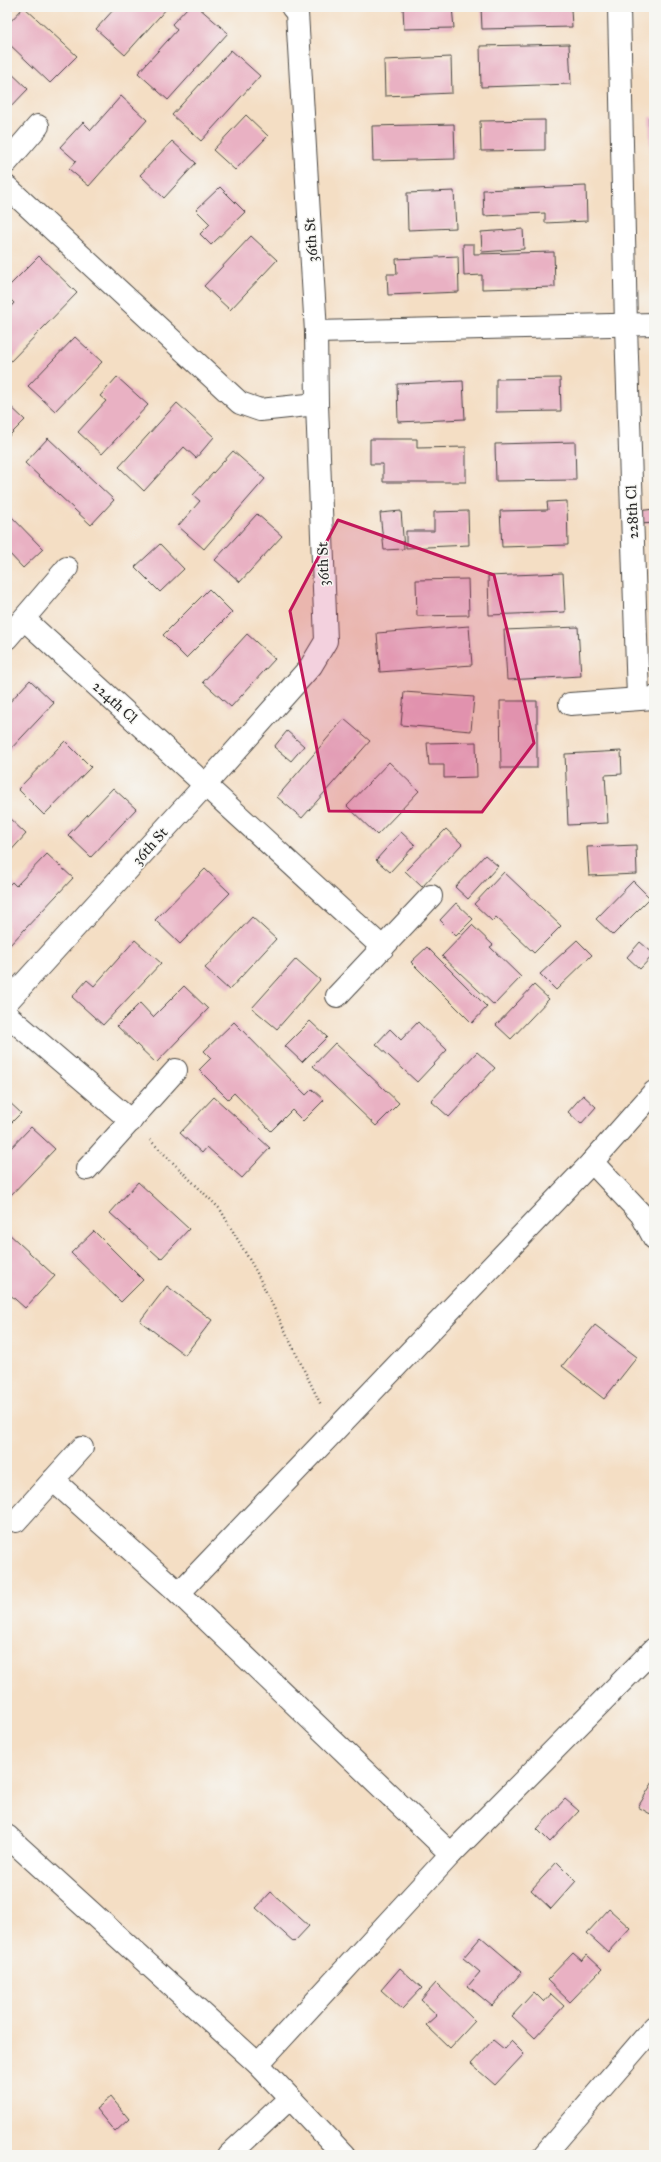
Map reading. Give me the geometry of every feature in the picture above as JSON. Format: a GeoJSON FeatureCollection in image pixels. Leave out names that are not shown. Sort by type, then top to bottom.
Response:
{"type":"FeatureCollection","features":[{"type":"Feature","properties":{"kind":"street","name":"36th St"},"geometry":{"type":"LineString","coordinates":[[7,1002],[206,784],[311,666],[326,640],[317,404],[316,332],[297,13],[292,7]]}},
{"type":"Feature","properties":{"kind":"street","name":"228th Cl"},"geometry":{"type":"LineString","coordinates":[[619,7],[626,326],[646,698]]}},
{"type":"Feature","properties":{"kind":"street"},"geometry":{"type":"LineString","coordinates":[[7,162],[38,126]]}},
{"type":"Feature","properties":{"kind":"street"},"geometry":{"type":"LineString","coordinates":[[7,186],[240,403],[260,410],[317,404]]}},
{"type":"Feature","properties":{"kind":"street"},"geometry":{"type":"LineString","coordinates":[[316,332],[626,326],[654,324]]}},
{"type":"Feature","properties":{"kind":"street"},"geometry":{"type":"LineString","coordinates":[[7,638],[68,568]]}},
{"type":"Feature","properties":{"kind":"street","name":"224th Cl"},"geometry":{"type":"LineString","coordinates":[[24,619],[206,784],[383,948]]}},
{"type":"Feature","properties":{"kind":"street"},"geometry":{"type":"LineString","coordinates":[[570,704],[646,698]]}},
{"type":"Feature","properties":{"kind":"street"},"geometry":{"type":"LineString","coordinates":[[337,996],[431,896]]}},
{"type":"Feature","properties":{"kind":"street"},"geometry":{"type":"LineString","coordinates":[[7,1014],[131,1121]]}},
{"type":"Feature","properties":{"kind":"street"},"geometry":{"type":"LineString","coordinates":[[86,1169],[176,1070]]}},
{"type":"Feature","properties":{"kind":"street"},"geometry":{"type":"LineString","coordinates":[[179,1593],[592,1162],[654,1092]]}},
{"type":"Feature","properties":{"kind":"street"},"geometry":{"type":"LineString","coordinates":[[592,1162],[641,1214],[654,1238]]}},
{"type":"Feature","properties":{"kind":"street"},"geometry":{"type":"LineString","coordinates":[[16,1521],[82,1448]]}},
{"type":"Feature","properties":{"kind":"street"},"geometry":{"type":"LineString","coordinates":[[54,1480],[179,1593],[451,1854]]}},
{"type":"Feature","properties":{"kind":"street"},"geometry":{"type":"LineString","coordinates":[[258,2064],[451,1854],[654,1649]]}},
{"type":"Feature","properties":{"kind":"street"},"geometry":{"type":"LineString","coordinates":[[7,1836],[258,2064],[344,2155]]}},
{"type":"Feature","properties":{"kind":"street"},"geometry":{"type":"LineString","coordinates":[[544,2155],[652,2033]]}},
{"type":"Feature","properties":{"kind":"street"},"geometry":{"type":"LineString","coordinates":[[229,2155],[290,2098]]}},
{"type":"Feature","properties":{"kind":"path"},"geometry":{"type":"LineString","coordinates":[[131,1121],[220,1209],[256,1271],[334,1431]]}},
{"type":"Feature","properties":{"kind":"highlighted area"},"geometry":{"type":"Polygon","coordinates":[[[338,520],[494,575],[534,743],[482,812],[329,811],[290,611],[338,520]]]}},
{"type":"Feature","properties":{"kind":"building"},"geometry":{"type":"Polygon","coordinates":[[[24,7],[77,56],[50,83],[7,42],[7,25],[24,7]]]}},
{"type":"Feature","properties":{"kind":"building"},"geometry":{"type":"Polygon","coordinates":[[[116,7],[168,7],[125,55],[96,29],[116,7]]]}},
{"type":"Feature","properties":{"kind":"building"},"geometry":{"type":"Polygon","coordinates":[[[188,7],[198,7],[228,33],[168,100],[138,73],[177,30],[172,24],[188,7]]]}},
{"type":"Feature","properties":{"kind":"building"},"geometry":{"type":"Polygon","coordinates":[[[403,7],[452,7],[454,28],[404,29],[403,7]]]}},
{"type":"Feature","properties":{"kind":"building"},"geometry":{"type":"Polygon","coordinates":[[[481,7],[571,9],[572,27],[482,29],[481,7]]]}},
{"type":"Feature","properties":{"kind":"building"},"geometry":{"type":"Polygon","coordinates":[[[569,44],[571,84],[481,87],[480,46],[569,44]]]}},
{"type":"Feature","properties":{"kind":"building"},"geometry":{"type":"Polygon","coordinates":[[[231,50],[260,76],[201,141],[172,115],[231,50]]]}},
{"type":"Feature","properties":{"kind":"building"},"geometry":{"type":"Polygon","coordinates":[[[451,57],[452,93],[385,96],[384,60],[451,57]]]}},
{"type":"Feature","properties":{"kind":"building"},"geometry":{"type":"Polygon","coordinates":[[[7,69],[28,89],[7,111],[7,69]]]}},
{"type":"Feature","properties":{"kind":"building"},"geometry":{"type":"Polygon","coordinates":[[[121,96],[147,120],[89,186],[69,169],[76,161],[60,147],[83,122],[91,130],[121,96]]]}},
{"type":"Feature","properties":{"kind":"building"},"geometry":{"type":"Polygon","coordinates":[[[246,115],[268,136],[235,170],[213,150],[246,115]]]}},
{"type":"Feature","properties":{"kind":"building"},"geometry":{"type":"Polygon","coordinates":[[[649,117],[654,117],[654,152],[650,153],[649,117]]]}},
{"type":"Feature","properties":{"kind":"building"},"geometry":{"type":"Polygon","coordinates":[[[545,120],[545,150],[481,151],[480,121],[545,120]]]}},
{"type":"Feature","properties":{"kind":"building"},"geometry":{"type":"Polygon","coordinates":[[[454,124],[455,159],[373,161],[372,126],[454,124]]]}},
{"type":"Feature","properties":{"kind":"building"},"geometry":{"type":"Polygon","coordinates":[[[172,141],[196,163],[164,198],[140,175],[172,141]]]}},
{"type":"Feature","properties":{"kind":"building"},"geometry":{"type":"Polygon","coordinates":[[[586,186],[587,221],[545,223],[545,213],[484,216],[483,190],[586,186]]]}},
{"type":"Feature","properties":{"kind":"building"},"geometry":{"type":"Polygon","coordinates":[[[220,187],[245,212],[211,245],[200,234],[210,224],[196,210],[220,187]]]}},
{"type":"Feature","properties":{"kind":"building"},"geometry":{"type":"Polygon","coordinates":[[[454,191],[456,228],[408,230],[407,193],[454,191]]]}},
{"type":"Feature","properties":{"kind":"building"},"geometry":{"type":"Polygon","coordinates":[[[523,229],[524,249],[482,252],[481,232],[523,229]]]}},
{"type":"Feature","properties":{"kind":"building"},"geometry":{"type":"Polygon","coordinates":[[[251,236],[277,260],[230,310],[204,286],[251,236]]]}},
{"type":"Feature","properties":{"kind":"building"},"geometry":{"type":"Polygon","coordinates":[[[463,244],[474,244],[474,254],[554,252],[555,287],[482,289],[482,275],[464,276],[463,244]]]}},
{"type":"Feature","properties":{"kind":"building"},"geometry":{"type":"Polygon","coordinates":[[[39,256],[77,293],[7,365],[7,311],[14,303],[7,296],[7,288],[39,256]]]}},
{"type":"Feature","properties":{"kind":"building"},"geometry":{"type":"Polygon","coordinates":[[[458,256],[459,292],[388,295],[387,274],[397,274],[396,259],[458,256]]]}},
{"type":"Feature","properties":{"kind":"building"},"geometry":{"type":"Polygon","coordinates":[[[75,337],[102,362],[55,411],[28,386],[75,337]]]}},
{"type":"Feature","properties":{"kind":"building"},"geometry":{"type":"Polygon","coordinates":[[[117,377],[148,405],[102,454],[78,432],[106,401],[100,396],[117,377]]]}},
{"type":"Feature","properties":{"kind":"building"},"geometry":{"type":"Polygon","coordinates":[[[560,378],[561,411],[496,412],[496,379],[560,378]]]}},
{"type":"Feature","properties":{"kind":"building"},"geometry":{"type":"Polygon","coordinates":[[[463,381],[465,419],[398,422],[397,384],[463,381]]]}},
{"type":"Feature","properties":{"kind":"building"},"geometry":{"type":"Polygon","coordinates":[[[7,403],[25,420],[7,438],[7,403]]]}},
{"type":"Feature","properties":{"kind":"building"},"geometry":{"type":"Polygon","coordinates":[[[177,403],[214,437],[196,458],[184,447],[144,491],[119,467],[177,403]]]}},
{"type":"Feature","properties":{"kind":"building"},"geometry":{"type":"Polygon","coordinates":[[[48,438],[114,500],[91,525],[25,463],[48,438]]]}},
{"type":"Feature","properties":{"kind":"building"},"geometry":{"type":"Polygon","coordinates":[[[370,439],[417,439],[417,448],[466,447],[466,482],[383,482],[383,464],[370,464],[370,439]]]}},
{"type":"Feature","properties":{"kind":"building"},"geometry":{"type":"Polygon","coordinates":[[[575,442],[576,480],[496,481],[495,444],[575,442]]]}},
{"type":"Feature","properties":{"kind":"building"},"geometry":{"type":"Polygon","coordinates":[[[233,451],[265,479],[204,549],[178,526],[200,501],[193,495],[233,451]]]}},
{"type":"Feature","properties":{"kind":"building"},"geometry":{"type":"Polygon","coordinates":[[[567,501],[568,545],[502,547],[500,511],[548,510],[547,502],[567,501]]]}},
{"type":"Feature","properties":{"kind":"building"},"geometry":{"type":"Polygon","coordinates":[[[654,509],[654,523],[640,524],[638,511],[654,509]]]}},
{"type":"Feature","properties":{"kind":"building"},"geometry":{"type":"Polygon","coordinates":[[[401,511],[404,549],[384,550],[380,513],[401,511]]]}},
{"type":"Feature","properties":{"kind":"building"},"geometry":{"type":"Polygon","coordinates":[[[468,511],[469,545],[406,548],[406,531],[434,531],[434,512],[468,511]]]}},
{"type":"Feature","properties":{"kind":"building"},"geometry":{"type":"Polygon","coordinates":[[[7,512],[43,549],[23,568],[7,551],[7,512]]]}},
{"type":"Feature","properties":{"kind":"building"},"geometry":{"type":"Polygon","coordinates":[[[257,514],[282,536],[240,582],[215,560],[257,514]]]}},
{"type":"Feature","properties":{"kind":"building"},"geometry":{"type":"Polygon","coordinates":[[[160,544],[184,569],[160,592],[135,567],[160,544]]]}},
{"type":"Feature","properties":{"kind":"building"},"geometry":{"type":"Polygon","coordinates":[[[563,573],[565,612],[489,615],[488,576],[563,573]]]}},
{"type":"Feature","properties":{"kind":"building"},"geometry":{"type":"Polygon","coordinates":[[[468,579],[469,615],[417,616],[416,580],[468,579]]]}},
{"type":"Feature","properties":{"kind":"building"},"geometry":{"type":"Polygon","coordinates":[[[209,589],[232,612],[186,658],[163,635],[209,589]]]}},
{"type":"Feature","properties":{"kind":"building"},"geometry":{"type":"Polygon","coordinates":[[[469,626],[472,665],[380,672],[377,633],[469,626]]]}},
{"type":"Feature","properties":{"kind":"building"},"geometry":{"type":"Polygon","coordinates":[[[578,627],[581,676],[507,680],[504,630],[578,627]]]}},
{"type":"Feature","properties":{"kind":"building"},"geometry":{"type":"Polygon","coordinates":[[[247,634],[275,659],[231,707],[203,682],[247,634]]]}},
{"type":"Feature","properties":{"kind":"building"},"geometry":{"type":"Polygon","coordinates":[[[30,680],[54,703],[7,753],[7,705],[30,680]]]}},
{"type":"Feature","properties":{"kind":"building"},"geometry":{"type":"Polygon","coordinates":[[[404,692],[474,697],[471,731],[401,725],[404,692]]]}},
{"type":"Feature","properties":{"kind":"building"},"geometry":{"type":"Polygon","coordinates":[[[500,701],[537,701],[537,768],[501,768],[500,701]]]}},
{"type":"Feature","properties":{"kind":"building"},"geometry":{"type":"Polygon","coordinates":[[[344,719],[370,741],[302,818],[277,797],[344,719]]]}},
{"type":"Feature","properties":{"kind":"building"},"geometry":{"type":"Polygon","coordinates":[[[287,731],[304,746],[291,761],[274,747],[287,731]]]}},
{"type":"Feature","properties":{"kind":"building"},"geometry":{"type":"Polygon","coordinates":[[[65,741],[91,767],[44,815],[18,789],[65,741]]]}},
{"type":"Feature","properties":{"kind":"building"},"geometry":{"type":"Polygon","coordinates":[[[476,742],[477,777],[444,778],[444,765],[429,765],[427,743],[476,742]]]}},
{"type":"Feature","properties":{"kind":"building"},"geometry":{"type":"Polygon","coordinates":[[[621,751],[622,774],[605,775],[608,823],[568,825],[565,754],[621,751]]]}},
{"type":"Feature","properties":{"kind":"building"},"geometry":{"type":"Polygon","coordinates":[[[389,762],[419,791],[377,835],[347,806],[389,762]]]}},
{"type":"Feature","properties":{"kind":"building"},"geometry":{"type":"Polygon","coordinates":[[[113,788],[136,809],[91,857],[68,835],[113,788]]]}},
{"type":"Feature","properties":{"kind":"building"},"geometry":{"type":"Polygon","coordinates":[[[7,816],[26,834],[7,855],[7,816]]]}},
{"type":"Feature","properties":{"kind":"building"},"geometry":{"type":"Polygon","coordinates":[[[446,829],[462,844],[422,887],[405,871],[446,829]]]}},
{"type":"Feature","properties":{"kind":"building"},"geometry":{"type":"Polygon","coordinates":[[[401,832],[415,845],[390,872],[376,860],[401,832]]]}},
{"type":"Feature","properties":{"kind":"building"},"geometry":{"type":"Polygon","coordinates":[[[636,845],[637,874],[589,876],[587,847],[636,845]]]}},
{"type":"Feature","properties":{"kind":"building"},"geometry":{"type":"Polygon","coordinates":[[[47,854],[73,878],[8,947],[7,887],[12,882],[16,886],[47,854]]]}},
{"type":"Feature","properties":{"kind":"building"},"geometry":{"type":"Polygon","coordinates":[[[485,855],[498,866],[468,899],[455,887],[485,855]]]}},
{"type":"Feature","properties":{"kind":"building"},"geometry":{"type":"Polygon","coordinates":[[[205,869],[230,893],[180,944],[155,920],[205,869]]]}},
{"type":"Feature","properties":{"kind":"building"},"geometry":{"type":"Polygon","coordinates":[[[504,872],[561,926],[534,953],[496,917],[492,921],[474,904],[504,872]]]}},
{"type":"Feature","properties":{"kind":"building"},"geometry":{"type":"Polygon","coordinates":[[[633,881],[650,898],[613,935],[596,919],[633,881]]]}},
{"type":"Feature","properties":{"kind":"building"},"geometry":{"type":"Polygon","coordinates":[[[456,903],[473,919],[456,936],[440,920],[456,903]]]}},
{"type":"Feature","properties":{"kind":"building"},"geometry":{"type":"Polygon","coordinates":[[[252,917],[276,939],[229,990],[205,968],[252,917]]]}},
{"type":"Feature","properties":{"kind":"building"},"geometry":{"type":"Polygon","coordinates":[[[472,925],[493,945],[490,947],[521,977],[494,1005],[442,956],[472,925]]]}},
{"type":"Feature","properties":{"kind":"building"},"geometry":{"type":"Polygon","coordinates":[[[135,940],[161,963],[103,1025],[72,997],[87,980],[94,986],[135,940]]]}},
{"type":"Feature","properties":{"kind":"building"},"geometry":{"type":"Polygon","coordinates":[[[577,940],[592,955],[556,990],[540,974],[577,940]]]}},
{"type":"Feature","properties":{"kind":"building"},"geometry":{"type":"Polygon","coordinates":[[[640,942],[654,954],[640,969],[627,957],[640,942]]]}},
{"type":"Feature","properties":{"kind":"building"},"geometry":{"type":"Polygon","coordinates":[[[427,947],[487,1007],[472,1023],[411,962],[427,947]]]}},
{"type":"Feature","properties":{"kind":"building"},"geometry":{"type":"Polygon","coordinates":[[[296,959],[320,980],[277,1029],[252,1008],[296,959]]]}},
{"type":"Feature","properties":{"kind":"building"},"geometry":{"type":"Polygon","coordinates":[[[534,985],[549,999],[511,1039],[496,1025],[534,985]]]}},
{"type":"Feature","properties":{"kind":"building"},"geometry":{"type":"Polygon","coordinates":[[[184,986],[208,1009],[156,1063],[117,1026],[140,1003],[153,1017],[184,986]]]}},
{"type":"Feature","properties":{"kind":"building"},"geometry":{"type":"Polygon","coordinates":[[[310,1021],[327,1037],[302,1062],[285,1046],[310,1021]]]}},
{"type":"Feature","properties":{"kind":"building"},"geometry":{"type":"Polygon","coordinates":[[[234,1022],[306,1095],[312,1089],[324,1100],[303,1121],[292,1110],[271,1131],[234,1093],[228,1099],[199,1070],[211,1058],[204,1051],[234,1022]]]}},
{"type":"Feature","properties":{"kind":"building"},"geometry":{"type":"Polygon","coordinates":[[[418,1022],[447,1050],[417,1082],[376,1044],[390,1029],[401,1040],[418,1022]]]}},
{"type":"Feature","properties":{"kind":"building"},"geometry":{"type":"Polygon","coordinates":[[[335,1043],[399,1103],[376,1126],[313,1066],[335,1043]]]}},
{"type":"Feature","properties":{"kind":"building"},"geometry":{"type":"Polygon","coordinates":[[[477,1052],[495,1068],[449,1117],[431,1101],[477,1052]]]}},
{"type":"Feature","properties":{"kind":"building"},"geometry":{"type":"Polygon","coordinates":[[[583,1095],[596,1107],[581,1124],[568,1112],[583,1095]]]}},
{"type":"Feature","properties":{"kind":"building"},"geometry":{"type":"Polygon","coordinates":[[[214,1097],[270,1148],[242,1178],[207,1147],[202,1153],[180,1133],[214,1097]]]}},
{"type":"Feature","properties":{"kind":"building"},"geometry":{"type":"Polygon","coordinates":[[[7,1100],[21,1113],[7,1127],[7,1100]]]}},
{"type":"Feature","properties":{"kind":"building"},"geometry":{"type":"Polygon","coordinates":[[[31,1127],[55,1149],[9,1197],[7,1194],[7,1152],[31,1127]]]}},
{"type":"Feature","properties":{"kind":"building"},"geometry":{"type":"Polygon","coordinates":[[[138,1182],[189,1229],[161,1259],[110,1213],[138,1182]]]}},
{"type":"Feature","properties":{"kind":"building"},"geometry":{"type":"Polygon","coordinates":[[[94,1231],[143,1280],[121,1302],[71,1253],[94,1231]]]}},
{"type":"Feature","properties":{"kind":"building"},"geometry":{"type":"Polygon","coordinates":[[[7,1232],[55,1276],[25,1308],[7,1292],[7,1232]]]}},
{"type":"Feature","properties":{"kind":"building"},"geometry":{"type":"Polygon","coordinates":[[[167,1286],[212,1320],[185,1355],[140,1321],[167,1286]]]}},
{"type":"Feature","properties":{"kind":"building"},"geometry":{"type":"Polygon","coordinates":[[[595,1325],[637,1357],[604,1399],[562,1366],[595,1325]]]}},
{"type":"Feature","properties":{"kind":"building"},"geometry":{"type":"Polygon","coordinates":[[[654,1780],[654,1816],[638,1807],[654,1780]]]}},
{"type":"Feature","properties":{"kind":"building"},"geometry":{"type":"Polygon","coordinates":[[[565,1799],[579,1811],[550,1842],[537,1829],[565,1799]]]}},
{"type":"Feature","properties":{"kind":"building"},"geometry":{"type":"Polygon","coordinates":[[[557,1862],[576,1881],[551,1909],[531,1890],[557,1862]]]}},
{"type":"Feature","properties":{"kind":"building"},"geometry":{"type":"Polygon","coordinates":[[[271,1892],[309,1926],[294,1942],[256,1908],[271,1892]]]}},
{"type":"Feature","properties":{"kind":"building"},"geometry":{"type":"Polygon","coordinates":[[[609,1909],[630,1928],[608,1952],[587,1933],[609,1909]]]}},
{"type":"Feature","properties":{"kind":"building"},"geometry":{"type":"Polygon","coordinates":[[[481,1937],[522,1972],[492,2006],[468,1986],[480,1972],[463,1958],[481,1937]]]}},
{"type":"Feature","properties":{"kind":"building"},"geometry":{"type":"Polygon","coordinates":[[[573,1953],[582,1961],[587,1955],[602,1969],[570,2002],[547,1980],[573,1953]]]}},
{"type":"Feature","properties":{"kind":"building"},"geometry":{"type":"Polygon","coordinates":[[[400,1968],[422,1988],[402,2009],[381,1990],[400,1968]]]}},
{"type":"Feature","properties":{"kind":"building"},"geometry":{"type":"Polygon","coordinates":[[[436,1983],[475,2021],[450,2048],[426,2025],[437,2015],[421,2000],[436,1983]]]}},
{"type":"Feature","properties":{"kind":"building"},"geometry":{"type":"Polygon","coordinates":[[[534,1992],[544,2002],[551,1994],[564,2006],[535,2038],[512,2016],[534,1992]]]}},
{"type":"Feature","properties":{"kind":"building"},"geometry":{"type":"Polygon","coordinates":[[[493,2040],[504,2049],[511,2041],[524,2054],[495,2085],[471,2064],[493,2040]]]}},
{"type":"Feature","properties":{"kind":"building"},"geometry":{"type":"Polygon","coordinates":[[[111,2097],[129,2119],[115,2132],[96,2109],[111,2097]]]}}]}
